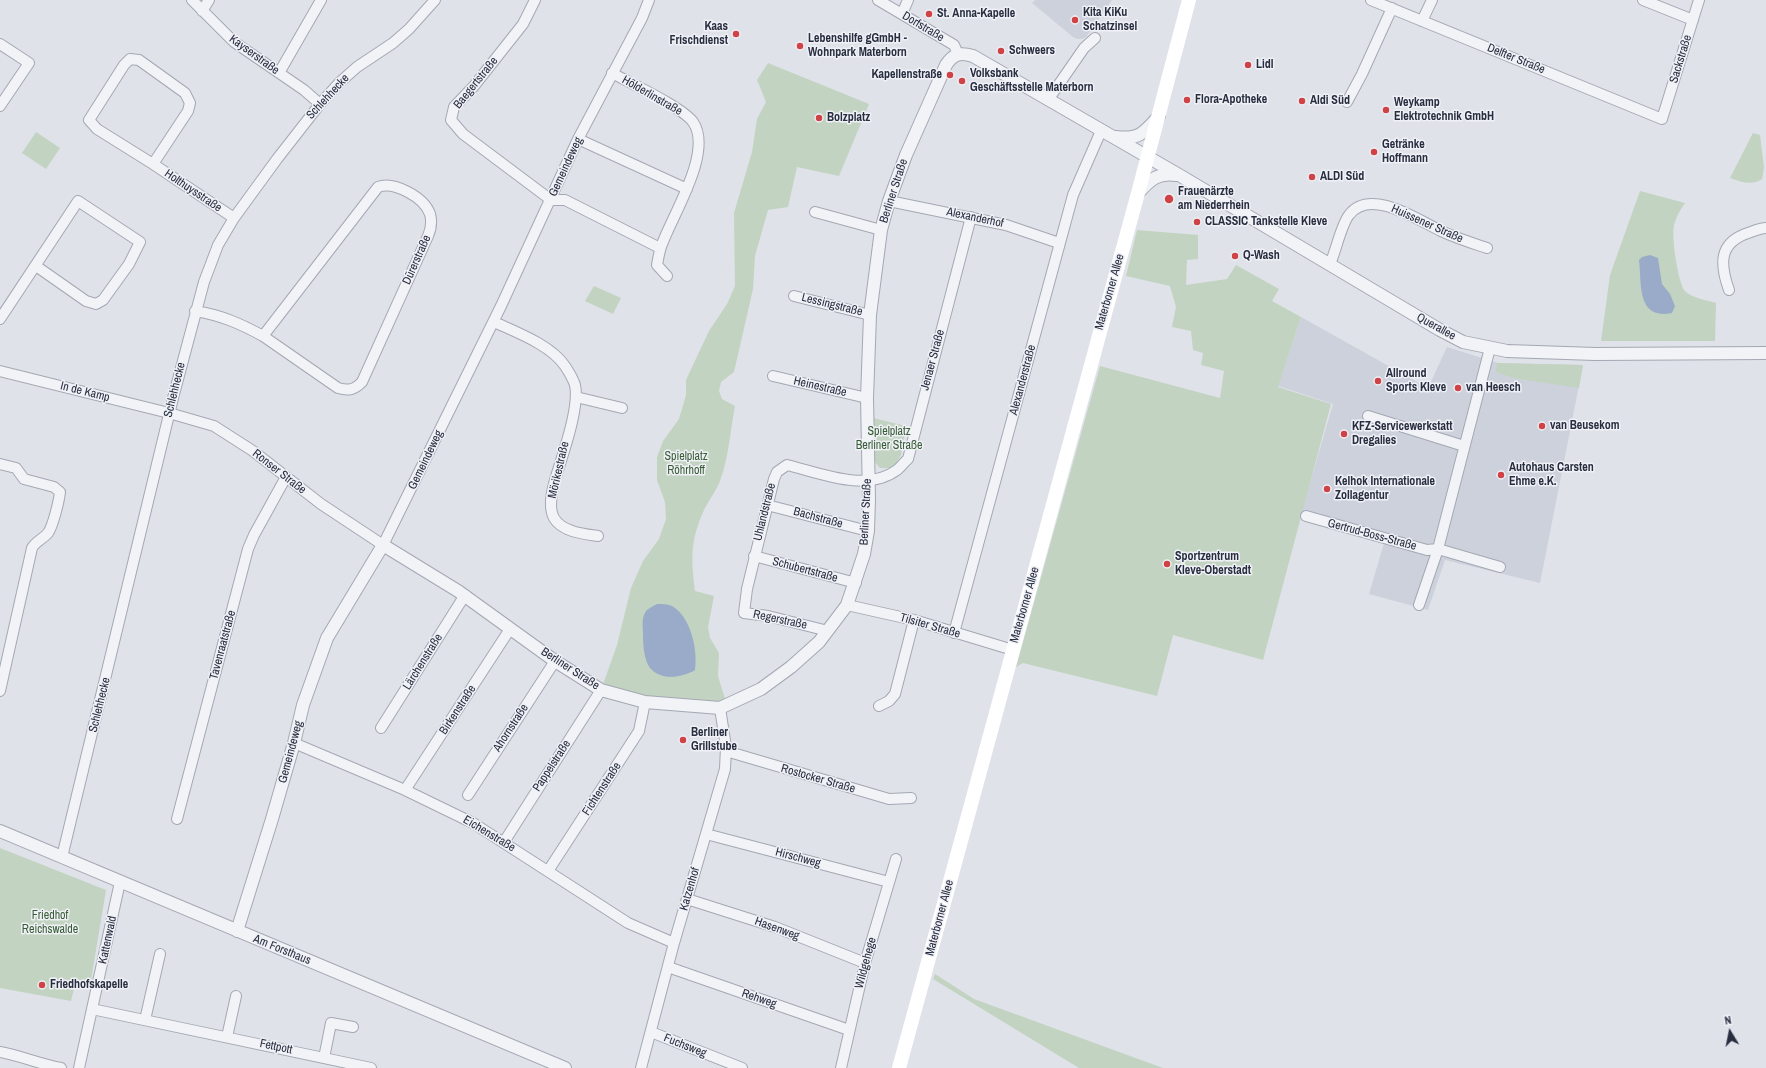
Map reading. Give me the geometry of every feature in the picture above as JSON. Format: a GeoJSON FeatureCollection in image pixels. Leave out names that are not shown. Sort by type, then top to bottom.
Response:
{"type":"FeatureCollection","features":[{"type":"Feature","properties":{"kind":"main road","name":"Materborner Allee"},"geometry":{"type":"LineString","coordinates":[[899,1068],[1148,157],[1189,0]]}},
{"type":"Feature","properties":{"kind":"street","name":"Kayserstraße"},"geometry":{"type":"LineString","coordinates":[[192,0],[234,42],[304,90],[320,104]]}},
{"type":"Feature","properties":{"kind":"street"},"geometry":{"type":"LineString","coordinates":[[202,11],[209,0]]}},
{"type":"Feature","properties":{"kind":"street"},"geometry":{"type":"LineString","coordinates":[[279,73],[322,0]]}},
{"type":"Feature","properties":{"kind":"street","name":"Schlehhecke"},"geometry":{"type":"LineString","coordinates":[[62,857],[169,413],[204,282],[218,245],[234,218],[277,159],[320,104],[339,83],[357,67],[393,43],[435,0]]}},
{"type":"Feature","properties":{"kind":"street","name":"Baegertstraße"},"geometry":{"type":"LineString","coordinates":[[535,0],[523,24],[474,86],[454,107],[451,113],[451,120],[463,134],[551,200]]}},
{"type":"Feature","properties":{"kind":"street","name":"Gemeindeweg"},"geometry":{"type":"LineString","coordinates":[[237,931],[294,743],[303,705],[327,638],[383,545],[494,322],[578,139],[642,18],[649,0]]}},
{"type":"Feature","properties":{"kind":"street","name":"Dorfstraße"},"geometry":{"type":"LineString","coordinates":[[878,0],[954,45],[958,54]]}},
{"type":"Feature","properties":{"kind":"street"},"geometry":{"type":"LineString","coordinates":[[902,14],[908,0]]}},
{"type":"Feature","properties":{"kind":"street","name":"Delfter Straße"},"geometry":{"type":"LineString","coordinates":[[1371,0],[1662,119]]}},
{"type":"Feature","properties":{"kind":"street"},"geometry":{"type":"LineString","coordinates":[[1422,20],[1432,0]]}},
{"type":"Feature","properties":{"kind":"street"},"geometry":{"type":"LineString","coordinates":[[1643,0],[1693,20]]}},
{"type":"Feature","properties":{"kind":"street","name":"Sackstraße"},"geometry":{"type":"LineString","coordinates":[[1662,119],[1699,0]]}},
{"type":"Feature","properties":{"kind":"street"},"geometry":{"type":"LineString","coordinates":[[1347,102],[1362,74],[1392,8]]}},
{"type":"Feature","properties":{"kind":"street"},"geometry":{"type":"LineString","coordinates":[[1048,100],[1084,48],[1095,38]]}},
{"type":"Feature","properties":{"kind":"street"},"geometry":{"type":"LineString","coordinates":[[0,44],[29,63],[0,106]]}},
{"type":"Feature","properties":{"kind":"street"},"geometry":{"type":"LineString","coordinates":[[958,54],[965,53],[973,56],[1148,157]]}},
{"type":"Feature","properties":{"kind":"street","name":"Berliner Straße"},"geometry":{"type":"LineString","coordinates":[[383,545],[465,595],[555,661],[601,690],[645,702],[720,708],[761,689],[791,667],[819,642],[847,605],[856,583],[868,531],[869,480],[867,398],[870,315],[881,230],[889,201],[906,155],[946,65],[951,57],[958,54]]}},
{"type":"Feature","properties":{"kind":"street","name":"Holthuysstraße"},"geometry":{"type":"LineString","coordinates":[[152,164],[188,111],[190,102],[185,93],[139,60],[130,59],[124,65],[89,120],[97,129],[234,218]]}},
{"type":"Feature","properties":{"kind":"street","name":"Hölderlinstraße"},"geometry":{"type":"LineString","coordinates":[[612,73],[678,109],[693,122],[698,138],[697,162],[687,189],[660,248],[657,265],[667,276]]}},
{"type":"Feature","properties":{"kind":"street"},"geometry":{"type":"LineString","coordinates":[[1106,134],[1129,139],[1137,137],[1159,116]]}},
{"type":"Feature","properties":{"kind":"street","name":"Alexanderstraße"},"geometry":{"type":"LineString","coordinates":[[954,633],[1073,194],[1106,134]]}},
{"type":"Feature","properties":{"kind":"street"},"geometry":{"type":"LineString","coordinates":[[578,139],[687,189]]}},
{"type":"Feature","properties":{"kind":"street","name":"Querallee"},"geometry":{"type":"LineString","coordinates":[[1148,157],[1463,342],[1507,351],[1596,354],[1766,353]]}},
{"type":"Feature","properties":{"kind":"street"},"geometry":{"type":"LineString","coordinates":[[1138,193],[1153,178],[1159,175],[1179,175]]}},
{"type":"Feature","properties":{"kind":"street","name":"Dürerstraße"},"geometry":{"type":"LineString","coordinates":[[196,311],[214,314],[237,322],[263,336],[338,388],[350,391],[362,382],[428,236],[431,222],[428,209],[407,192],[395,186],[384,184],[378,187],[263,336]]}},
{"type":"Feature","properties":{"kind":"street"},"geometry":{"type":"LineString","coordinates":[[551,200],[565,200],[660,248]]}},
{"type":"Feature","properties":{"kind":"street"},"geometry":{"type":"LineString","coordinates":[[0,319],[78,201],[140,242],[129,264],[104,300],[96,304],[86,301],[36,266]]}},
{"type":"Feature","properties":{"kind":"street","name":"Alexanderhof"},"geometry":{"type":"LineString","coordinates":[[889,201],[1006,225],[1059,243]]}},
{"type":"Feature","properties":{"kind":"street","name":"Huissener Straße"},"geometry":{"type":"LineString","coordinates":[[1330,264],[1348,216],[1364,204],[1376,204],[1388,207],[1412,216],[1461,240],[1487,248]]}},
{"type":"Feature","properties":{"kind":"street"},"geometry":{"type":"LineString","coordinates":[[815,212],[881,230]]}},
{"type":"Feature","properties":{"kind":"street","name":"Jenaer Straße"},"geometry":{"type":"LineString","coordinates":[[869,480],[896,470],[908,459],[971,217]]}},
{"type":"Feature","properties":{"kind":"street"},"geometry":{"type":"LineString","coordinates":[[1729,290],[1723,272],[1723,257],[1728,245],[1738,236],[1766,228]]}},
{"type":"Feature","properties":{"kind":"street","name":"Lessingstraße"},"geometry":{"type":"LineString","coordinates":[[794,296],[870,315]]}},
{"type":"Feature","properties":{"kind":"street","name":"Mörikestraße"},"geometry":{"type":"LineString","coordinates":[[494,322],[530,339],[556,357],[564,365],[573,380],[576,397],[574,411],[551,493],[552,509],[554,518],[562,526],[573,532],[598,536]]}},
{"type":"Feature","properties":{"kind":"street"},"geometry":{"type":"LineString","coordinates":[[1419,604],[1438,549],[1490,348]]}},
{"type":"Feature","properties":{"kind":"street","name":"In de Kamp"},"geometry":{"type":"LineString","coordinates":[[0,371],[169,413]]}},
{"type":"Feature","properties":{"kind":"street","name":"Heinestraße"},"geometry":{"type":"LineString","coordinates":[[773,376],[867,398]]}},
{"type":"Feature","properties":{"kind":"street"},"geometry":{"type":"LineString","coordinates":[[576,397],[622,408]]}},
{"type":"Feature","properties":{"kind":"street","name":"Ronser Straße"},"geometry":{"type":"LineString","coordinates":[[169,413],[214,426],[253,451],[321,504],[383,545]]}},
{"type":"Feature","properties":{"kind":"street"},"geometry":{"type":"LineString","coordinates":[[1368,416],[1464,446]]}},
{"type":"Feature","properties":{"kind":"street"},"geometry":{"type":"LineString","coordinates":[[0,464],[16,468],[24,479],[54,487],[60,492],[50,529],[43,538],[35,542],[32,548],[0,691]]}},
{"type":"Feature","properties":{"kind":"street","name":"Uhlandstraße"},"geometry":{"type":"LineString","coordinates":[[746,600],[754,556],[777,472],[787,465],[850,480],[869,480]]}},
{"type":"Feature","properties":{"kind":"street","name":"Tavenraatstraße"},"geometry":{"type":"LineString","coordinates":[[177,819],[248,549],[254,535],[286,477]]}},
{"type":"Feature","properties":{"kind":"street","name":"Bachstraße"},"geometry":{"type":"LineString","coordinates":[[767,505],[868,531]]}},
{"type":"Feature","properties":{"kind":"street","name":"Gertrud-Boss-Straße"},"geometry":{"type":"LineString","coordinates":[[1306,516],[1427,550],[1438,549],[1500,567]]}},
{"type":"Feature","properties":{"kind":"street","name":"Schubertstraße"},"geometry":{"type":"LineString","coordinates":[[754,556],[856,583]]}},
{"type":"Feature","properties":{"kind":"street","name":"Lärchenstraße"},"geometry":{"type":"LineString","coordinates":[[381,728],[465,595]]}},
{"type":"Feature","properties":{"kind":"street","name":"Regerstraße"},"geometry":{"type":"LineString","coordinates":[[746,600],[744,613],[768,616],[828,630]]}},
{"type":"Feature","properties":{"kind":"street","name":"Tilsiter Straße"},"geometry":{"type":"LineString","coordinates":[[847,605],[914,620],[1013,650]]}},
{"type":"Feature","properties":{"kind":"street"},"geometry":{"type":"LineString","coordinates":[[879,706],[889,701],[895,694],[914,620]]}},
{"type":"Feature","properties":{"kind":"street","name":"Birkenstraße"},"geometry":{"type":"LineString","coordinates":[[405,790],[510,629]]}},
{"type":"Feature","properties":{"kind":"street","name":"Ahornstraße"},"geometry":{"type":"LineString","coordinates":[[468,795],[555,661]]}},
{"type":"Feature","properties":{"kind":"street","name":"Pappelstraße"},"geometry":{"type":"LineString","coordinates":[[504,842],[601,690]]}},
{"type":"Feature","properties":{"kind":"street","name":"Fichtenstraße"},"geometry":{"type":"LineString","coordinates":[[548,871],[639,731],[645,702]]}},
{"type":"Feature","properties":{"kind":"street","name":"Katzenhof"},"geometry":{"type":"LineString","coordinates":[[641,1068],[674,943],[725,769],[726,752],[720,708]]}},
{"type":"Feature","properties":{"kind":"street","name":"Eichenstraße"},"geometry":{"type":"LineString","coordinates":[[294,743],[405,790],[473,824],[504,842],[628,923],[674,943]]}},
{"type":"Feature","properties":{"kind":"street","name":"Rostocker Straße"},"geometry":{"type":"LineString","coordinates":[[726,752],[889,799],[911,798]]}},
{"type":"Feature","properties":{"kind":"street","name":"Am Forsthaus"},"geometry":{"type":"LineString","coordinates":[[0,831],[559,1067]]}},
{"type":"Feature","properties":{"kind":"street","name":"Hirschweg"},"geometry":{"type":"LineString","coordinates":[[706,834],[889,882]]}},
{"type":"Feature","properties":{"kind":"street","name":"Wildgehege"},"geometry":{"type":"LineString","coordinates":[[841,1068],[865,963],[896,859]]}},
{"type":"Feature","properties":{"kind":"street","name":"Kattenwald"},"geometry":{"type":"LineString","coordinates":[[79,1068],[120,882]]}},
{"type":"Feature","properties":{"kind":"street","name":"Hasenweg"},"geometry":{"type":"LineString","coordinates":[[687,899],[775,927],[865,963]]}},
{"type":"Feature","properties":{"kind":"street"},"geometry":{"type":"LineString","coordinates":[[145,1020],[160,954]]}},
{"type":"Feature","properties":{"kind":"street","name":"Rehweg"},"geometry":{"type":"LineString","coordinates":[[668,967],[849,1030]]}},
{"type":"Feature","properties":{"kind":"street"},"geometry":{"type":"LineString","coordinates":[[227,1037],[236,996]]}},
{"type":"Feature","properties":{"kind":"street","name":"Fettpott"},"geometry":{"type":"LineString","coordinates":[[92,1009],[371,1068]]}},
{"type":"Feature","properties":{"kind":"street"},"geometry":{"type":"LineString","coordinates":[[324,1058],[327,1022],[353,1027]]}},
{"type":"Feature","properties":{"kind":"street","name":"Fuchsweg"},"geometry":{"type":"LineString","coordinates":[[651,1032],[742,1068]]}},
{"type":"Feature","properties":{"kind":"street"},"geometry":{"type":"LineString","coordinates":[[0,1052],[21,1056],[46,1065],[61,1068]]}},
{"type":"Feature","properties":{"kind":"shaded area","name":"Kita KiKu Schatzinsel"},"geometry":{"type":"Polygon","coordinates":[[[1035,0],[1112,0],[1086,37],[1077,39],[1032,3],[1035,0]]]}},
{"type":"Feature","properties":{"kind":"shaded area"},"geometry":{"type":"Polygon","coordinates":[[[1301,317],[1428,388],[1447,347],[1498,363],[1583,365],[1540,583],[1445,560],[1428,610],[1369,594],[1384,543],[1300,517],[1333,404],[1278,386],[1301,317]]]}},
{"type":"Feature","properties":{"kind":"green space","name":"Spielplatz Röhrhoff"},"geometry":{"type":"Polygon","coordinates":[[[768,63],[869,104],[839,176],[797,167],[788,207],[768,210],[755,256],[753,289],[734,372],[721,382],[719,391],[722,399],[735,406],[729,444],[720,481],[699,521],[694,541],[692,559],[695,591],[714,596],[708,627],[710,638],[719,653],[718,676],[727,705],[720,708],[601,690],[617,645],[631,588],[643,561],[659,539],[666,519],[665,502],[657,480],[657,457],[663,441],[679,419],[686,395],[686,380],[709,331],[727,304],[735,286],[734,213],[752,152],[757,119],[766,102],[757,80],[768,63]]]}},
{"type":"Feature","properties":{"kind":"green space"},"geometry":{"type":"Polygon","coordinates":[[[36,132],[60,148],[46,169],[22,153],[36,132]]]}},
{"type":"Feature","properties":{"kind":"green space"},"geometry":{"type":"Polygon","coordinates":[[[1753,133],[1760,135],[1764,168],[1762,179],[1750,183],[1730,178],[1753,133]]]}},
{"type":"Feature","properties":{"kind":"green space"},"geometry":{"type":"Polygon","coordinates":[[[1640,191],[1685,203],[1678,214],[1673,231],[1677,268],[1684,290],[1687,293],[1694,297],[1716,303],[1715,341],[1601,341],[1610,275],[1640,191]]]}},
{"type":"Feature","properties":{"kind":"green space","name":"Sportzentrum Kleve-Oberstadt"},"geometry":{"type":"Polygon","coordinates":[[[1137,230],[1198,235],[1198,259],[1187,260],[1186,285],[1227,279],[1236,265],[1279,289],[1272,301],[1301,317],[1278,387],[1331,404],[1263,660],[1173,635],[1157,696],[1023,663],[1016,667],[1100,366],[1220,398],[1224,371],[1201,365],[1203,353],[1193,350],[1191,331],[1172,327],[1176,307],[1170,286],[1126,276],[1137,230]]]}},
{"type":"Feature","properties":{"kind":"green space"},"geometry":{"type":"Polygon","coordinates":[[[594,286],[621,298],[613,314],[585,301],[594,286]]]}},
{"type":"Feature","properties":{"kind":"green space"},"geometry":{"type":"Polygon","coordinates":[[[1497,363],[1583,365],[1579,388],[1513,378],[1496,372],[1497,363]]]}},
{"type":"Feature","properties":{"kind":"green space","name":"Spielplatz Berliner Straße"},"geometry":{"type":"Polygon","coordinates":[[[873,418],[906,426],[901,455],[893,468],[880,468],[873,460],[873,418]]]}},
{"type":"Feature","properties":{"kind":"green space","name":"Friedhof Reichswalde"},"geometry":{"type":"Polygon","coordinates":[[[0,848],[106,890],[90,986],[75,984],[71,1001],[0,988],[0,848]]]}},
{"type":"Feature","properties":{"kind":"green space"},"geometry":{"type":"Polygon","coordinates":[[[935,974],[974,999],[1163,1068],[1079,1068],[933,979],[935,974]]]}},
{"type":"Feature","properties":{"kind":"water"},"geometry":{"type":"Polygon","coordinates":[[[1650,255],[1658,258],[1662,284],[1670,294],[1675,306],[1672,313],[1660,314],[1652,311],[1647,306],[1643,298],[1639,260],[1642,257],[1650,255]]]}},
{"type":"Feature","properties":{"kind":"water"},"geometry":{"type":"Polygon","coordinates":[[[657,604],[672,606],[679,611],[684,618],[692,635],[694,644],[696,662],[695,670],[679,676],[668,677],[662,676],[649,667],[644,648],[643,620],[646,611],[657,604]]]}},
{"type":"Feature","properties":{"kind":"place","name":"St. Anna-Kapelle"},"geometry":{"type":"Point","coordinates":[929,14]}},
{"type":"Feature","properties":{"kind":"place","name":"Kita KiKu Schatzinsel"},"geometry":{"type":"Point","coordinates":[1075,20]}},
{"type":"Feature","properties":{"kind":"place","name":"Kaas Frischdienst"},"geometry":{"type":"Point","coordinates":[736,34]}},
{"type":"Feature","properties":{"kind":"place","name":"Lebenshilfe gGmbH - Wohnpark Materborn"},"geometry":{"type":"Point","coordinates":[800,46]}},
{"type":"Feature","properties":{"kind":"place","name":"Schweers"},"geometry":{"type":"Point","coordinates":[1001,51]}},
{"type":"Feature","properties":{"kind":"place","name":"Lidl"},"geometry":{"type":"Point","coordinates":[1248,65]}},
{"type":"Feature","properties":{"kind":"place","name":"Kapellenstraße"},"geometry":{"type":"Point","coordinates":[950,75]}},
{"type":"Feature","properties":{"kind":"place","name":"Volksbank Geschäftsstelle Materborn"},"geometry":{"type":"Point","coordinates":[962,81]}},
{"type":"Feature","properties":{"kind":"place","name":"Flora-Apotheke"},"geometry":{"type":"Point","coordinates":[1187,100]}},
{"type":"Feature","properties":{"kind":"place","name":"Aldi Süd"},"geometry":{"type":"Point","coordinates":[1302,101]}},
{"type":"Feature","properties":{"kind":"place","name":"Weykamp Elektrotechnik GmbH"},"geometry":{"type":"Point","coordinates":[1386,110]}},
{"type":"Feature","properties":{"kind":"place","name":"Bolzplatz"},"geometry":{"type":"Point","coordinates":[819,118]}},
{"type":"Feature","properties":{"kind":"place","name":"Getränke Hoffmann"},"geometry":{"type":"Point","coordinates":[1374,152]}},
{"type":"Feature","properties":{"kind":"place","name":"ALDI Süd"},"geometry":{"type":"Point","coordinates":[1312,177]}},
{"type":"Feature","properties":{"kind":"place","name":"Frauenärzte am Niederrhein"},"geometry":{"type":"Point","coordinates":[1169,199]}},
{"type":"Feature","properties":{"kind":"place","name":"CLASSIC Tankstelle Kleve"},"geometry":{"type":"Point","coordinates":[1197,222]}},
{"type":"Feature","properties":{"kind":"place","name":"Q-Wash"},"geometry":{"type":"Point","coordinates":[1235,256]}},
{"type":"Feature","properties":{"kind":"place","name":"Allround Sports Kleve"},"geometry":{"type":"Point","coordinates":[1378,381]}},
{"type":"Feature","properties":{"kind":"place","name":"van Heesch"},"geometry":{"type":"Point","coordinates":[1458,388]}},
{"type":"Feature","properties":{"kind":"place","name":"van Beusekom"},"geometry":{"type":"Point","coordinates":[1542,426]}},
{"type":"Feature","properties":{"kind":"place","name":"KFZ-Servicewerkstatt Dregalies"},"geometry":{"type":"Point","coordinates":[1344,434]}},
{"type":"Feature","properties":{"kind":"place","name":"Autohaus Carsten Ehme e.K."},"geometry":{"type":"Point","coordinates":[1501,475]}},
{"type":"Feature","properties":{"kind":"place","name":"Kelhok Internationale Zollagentur"},"geometry":{"type":"Point","coordinates":[1327,489]}},
{"type":"Feature","properties":{"kind":"place","name":"Sportzentrum Kleve-Oberstadt"},"geometry":{"type":"Point","coordinates":[1167,564]}},
{"type":"Feature","properties":{"kind":"place","name":"Berliner Grillstube"},"geometry":{"type":"Point","coordinates":[683,740]}},
{"type":"Feature","properties":{"kind":"place","name":"Friedhofskapelle"},"geometry":{"type":"Point","coordinates":[42,985]}}]}
